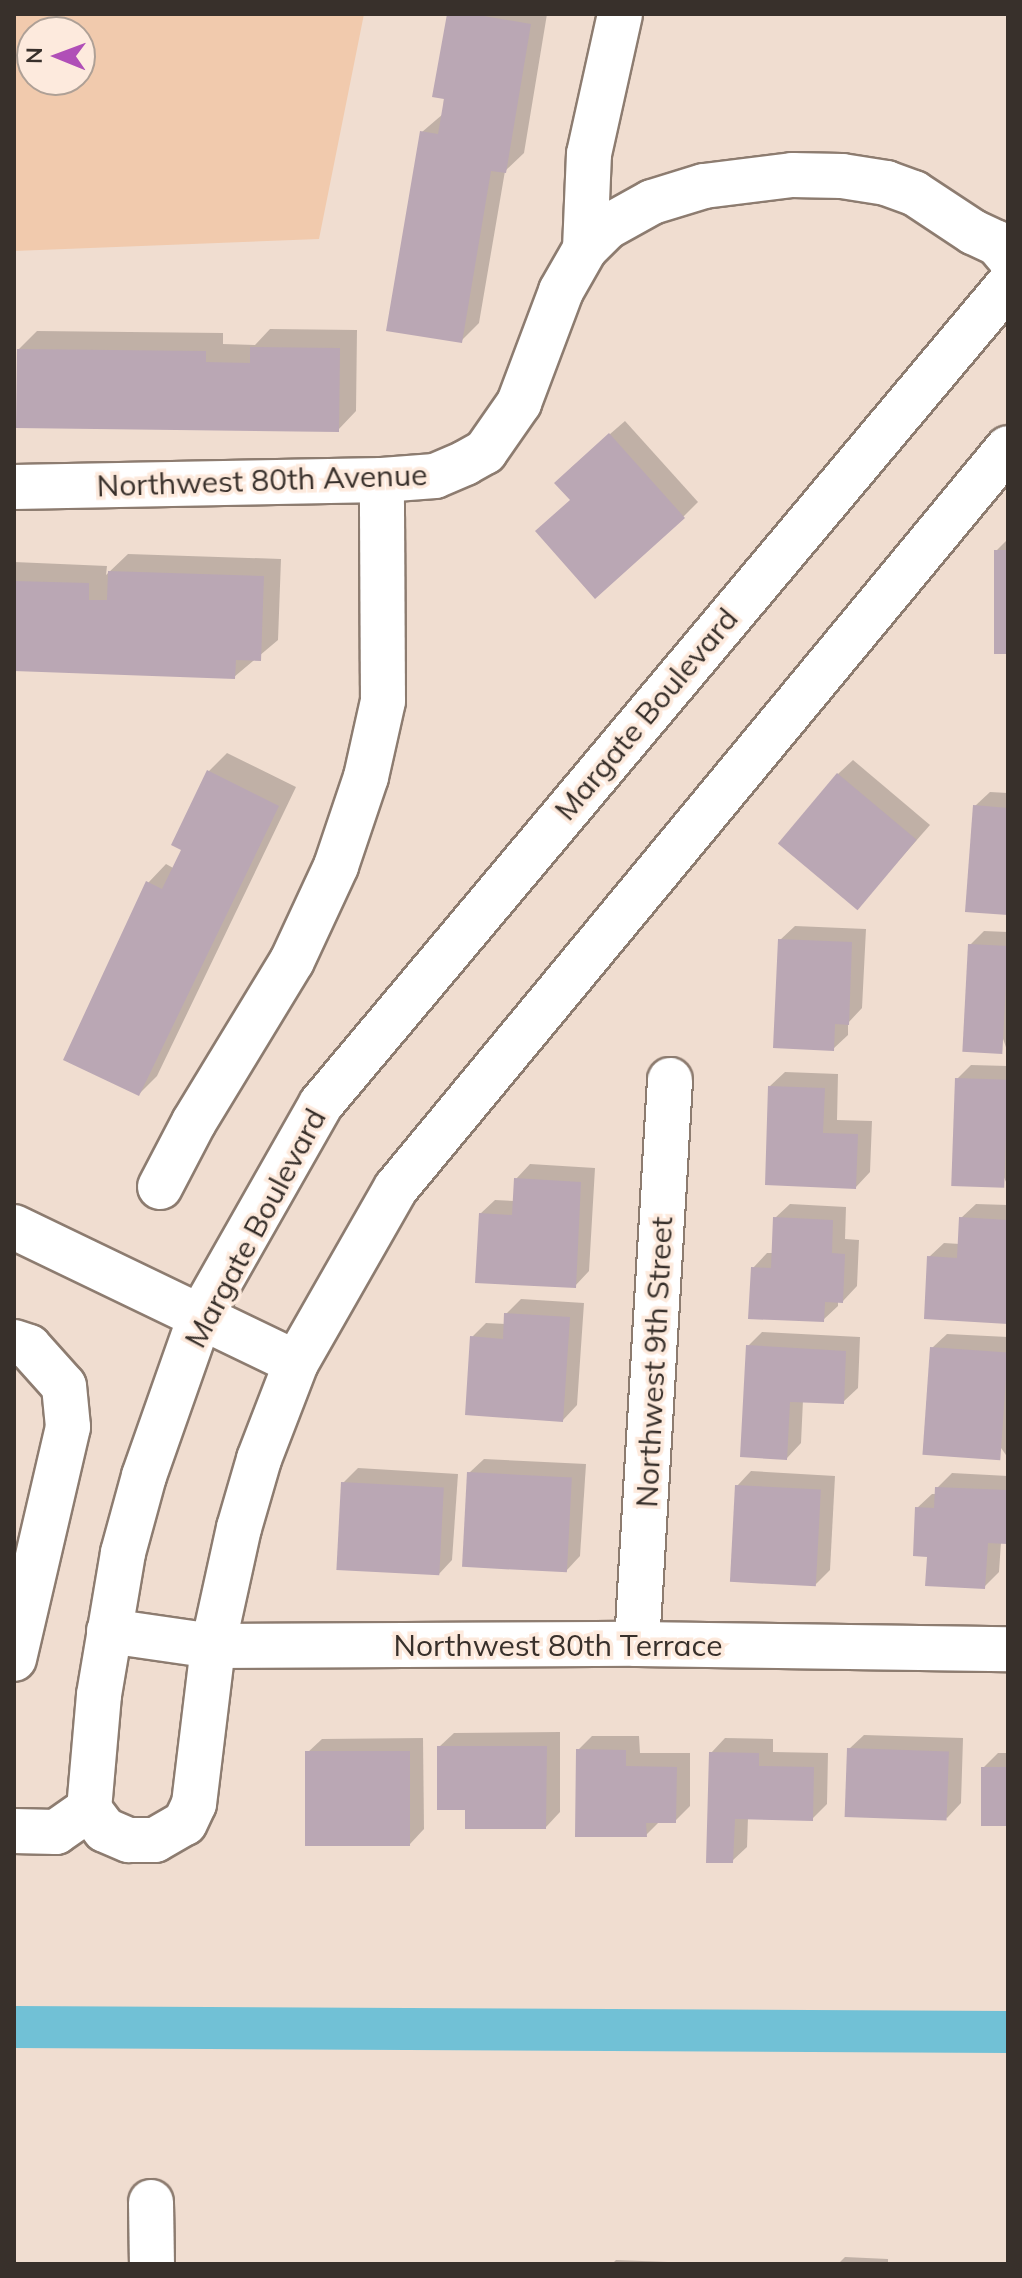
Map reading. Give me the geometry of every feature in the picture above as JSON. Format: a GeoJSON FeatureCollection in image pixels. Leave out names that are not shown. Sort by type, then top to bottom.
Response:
{"type":"FeatureCollection","features":[{"type":"Feature","properties":{"kind":"street"},"geometry":{"type":"LineString","coordinates":[[585,249],[589,154],[620,14]]}},
{"type":"Feature","properties":{"kind":"street","name":"Northwest 80th Avenue"},"geometry":{"type":"LineString","coordinates":[[14,487],[382,480],[435,476],[485,452],[519,403],[561,291],[585,249],[607,227],[652,202],[704,186],[792,175],[842,176],[886,183],[914,193],[973,232],[997,243],[1008,256]]}},
{"type":"Feature","properties":{"kind":"street","name":"Margate Boulevard"},"geometry":{"type":"LineString","coordinates":[[89,1809],[109,1631],[123,1553],[144,1476],[200,1317],[321,1104],[1008,285]]}},
{"type":"Feature","properties":{"kind":"street"},"geometry":{"type":"LineString","coordinates":[[14,1831],[56,1832],[89,1809],[105,1830],[129,1840],[155,1840],[185,1823],[196,1791],[213,1646],[255,1473],[296,1363],[396,1188],[1008,448]]}},
{"type":"Feature","properties":{"kind":"street"},"geometry":{"type":"LineString","coordinates":[[160,1187],[194,1122],[292,961],[336,866],[366,777],[383,701],[382,480]]}},
{"type":"Feature","properties":{"kind":"street","name":"Northwest 9th Street"},"geometry":{"type":"LineString","coordinates":[[637,1644],[670,1080]]}},
{"type":"Feature","properties":{"kind":"street"},"geometry":{"type":"LineString","coordinates":[[14,1227],[296,1363]]}},
{"type":"Feature","properties":{"kind":"street"},"geometry":{"type":"LineString","coordinates":[[14,1342],[29,1347],[64,1386],[68,1427],[14,1659]]}},
{"type":"Feature","properties":{"kind":"street","name":"Northwest 80th Terrace"},"geometry":{"type":"LineString","coordinates":[[109,1631],[213,1646],[637,1644],[1008,1649]]}},
{"type":"Feature","properties":{"kind":"street"},"geometry":{"type":"LineString","coordinates":[[151,2202],[152,2264]]}},
{"type":"Feature","properties":{"kind":"shaded area"},"geometry":{"type":"Polygon","coordinates":[[[14,14],[364,14],[319,239],[14,251],[14,14]]]}},
{"type":"Feature","properties":{"kind":"building"},"geometry":{"type":"Polygon","coordinates":[[[447,14],[472,14],[531,24],[506,173],[491,171],[462,343],[386,331],[420,131],[438,134],[444,99],[432,97],[447,14]]]}},
{"type":"Feature","properties":{"kind":"building"},"geometry":{"type":"Polygon","coordinates":[[[250,347],[340,348],[339,432],[16,428],[17,349],[206,351],[206,362],[250,363],[250,347]]]}},
{"type":"Feature","properties":{"kind":"building"},"geometry":{"type":"Polygon","coordinates":[[[609,433],[685,518],[595,599],[535,531],[570,500],[554,483],[609,433]]]}},
{"type":"Feature","properties":{"kind":"building"},"geometry":{"type":"Polygon","coordinates":[[[994,550],[1008,550],[1008,654],[994,654],[994,550]]]}},
{"type":"Feature","properties":{"kind":"building"},"geometry":{"type":"Polygon","coordinates":[[[108,571],[264,576],[261,661],[236,660],[235,679],[14,671],[14,581],[89,583],[89,600],[107,600],[108,571]]]}},
{"type":"Feature","properties":{"kind":"building"},"geometry":{"type":"Polygon","coordinates":[[[207,770],[279,806],[139,1096],[63,1060],[146,881],[162,889],[181,850],[171,845],[207,770]]]}},
{"type":"Feature","properties":{"kind":"building"},"geometry":{"type":"Polygon","coordinates":[[[837,773],[917,840],[858,910],[778,843],[837,773]]]}},
{"type":"Feature","properties":{"kind":"building"},"geometry":{"type":"Polygon","coordinates":[[[973,805],[1008,808],[1008,915],[965,912],[973,805]]]}},
{"type":"Feature","properties":{"kind":"building"},"geometry":{"type":"Polygon","coordinates":[[[778,939],[852,942],[849,1025],[835,1024],[834,1051],[773,1048],[778,939]]]}},
{"type":"Feature","properties":{"kind":"building"},"geometry":{"type":"Polygon","coordinates":[[[968,944],[1008,946],[1002,1054],[962,1052],[968,944]]]}},
{"type":"Feature","properties":{"kind":"building"},"geometry":{"type":"Polygon","coordinates":[[[955,1078],[1008,1080],[1004,1188],[951,1186],[955,1078]]]}},
{"type":"Feature","properties":{"kind":"building"},"geometry":{"type":"Polygon","coordinates":[[[768,1086],[825,1088],[823,1133],[858,1134],[856,1189],[765,1185],[768,1086]]]}},
{"type":"Feature","properties":{"kind":"building"},"geometry":{"type":"Polygon","coordinates":[[[514,1178],[581,1182],[576,1288],[475,1283],[479,1213],[512,1215],[514,1178]]]}},
{"type":"Feature","properties":{"kind":"building"},"geometry":{"type":"Polygon","coordinates":[[[773,1217],[833,1220],[832,1253],[845,1254],[843,1303],[825,1302],[824,1322],[748,1319],[751,1267],[771,1268],[773,1217]]]}},
{"type":"Feature","properties":{"kind":"building"},"geometry":{"type":"Polygon","coordinates":[[[959,1217],[1008,1220],[1008,1324],[924,1319],[927,1256],[957,1258],[959,1217]]]}},
{"type":"Feature","properties":{"kind":"building"},"geometry":{"type":"Polygon","coordinates":[[[504,1313],[570,1317],[563,1422],[465,1415],[470,1336],[503,1339],[504,1313]]]}},
{"type":"Feature","properties":{"kind":"building"},"geometry":{"type":"Polygon","coordinates":[[[746,1345],[846,1351],[844,1404],[790,1402],[787,1460],[740,1457],[746,1345]]]}},
{"type":"Feature","properties":{"kind":"building"},"geometry":{"type":"Polygon","coordinates":[[[930,1347],[1008,1352],[1000,1460],[922,1455],[930,1347]]]}},
{"type":"Feature","properties":{"kind":"building"},"geometry":{"type":"Polygon","coordinates":[[[467,1472],[572,1477],[567,1572],[462,1567],[467,1472]]]}},
{"type":"Feature","properties":{"kind":"building"},"geometry":{"type":"Polygon","coordinates":[[[341,1482],[444,1487],[439,1575],[336,1570],[341,1482]]]}},
{"type":"Feature","properties":{"kind":"building"},"geometry":{"type":"Polygon","coordinates":[[[735,1485],[821,1490],[816,1586],[730,1582],[735,1485]]]}},
{"type":"Feature","properties":{"kind":"building"},"geometry":{"type":"Polygon","coordinates":[[[935,1487],[1008,1490],[1007,1544],[988,1543],[985,1589],[925,1586],[927,1557],[913,1556],[915,1507],[934,1508],[935,1487]]]}},
{"type":"Feature","properties":{"kind":"building"},"geometry":{"type":"Polygon","coordinates":[[[437,1746],[547,1746],[546,1829],[465,1829],[465,1810],[437,1810],[437,1746]]]}},
{"type":"Feature","properties":{"kind":"building"},"geometry":{"type":"Polygon","coordinates":[[[847,1748],[949,1752],[947,1821],[845,1817],[847,1748]]]}},
{"type":"Feature","properties":{"kind":"building"},"geometry":{"type":"Polygon","coordinates":[[[576,1749],[626,1750],[626,1766],[677,1767],[676,1823],[646,1823],[647,1837],[575,1837],[576,1749]]]}},
{"type":"Feature","properties":{"kind":"building"},"geometry":{"type":"Polygon","coordinates":[[[305,1751],[410,1751],[410,1846],[305,1846],[305,1751]]]}},
{"type":"Feature","properties":{"kind":"building"},"geometry":{"type":"Polygon","coordinates":[[[709,1752],[759,1753],[759,1766],[814,1767],[813,1821],[735,1819],[733,1863],[706,1863],[709,1752]]]}},
{"type":"Feature","properties":{"kind":"building"},"geometry":{"type":"Polygon","coordinates":[[[981,1767],[1008,1767],[1008,1826],[981,1826],[981,1767]]]}},
{"type":"Feature","properties":{"kind":"waterway"},"geometry":{"type":"LineString","coordinates":[[14,2027],[1008,2032]]}}]}
